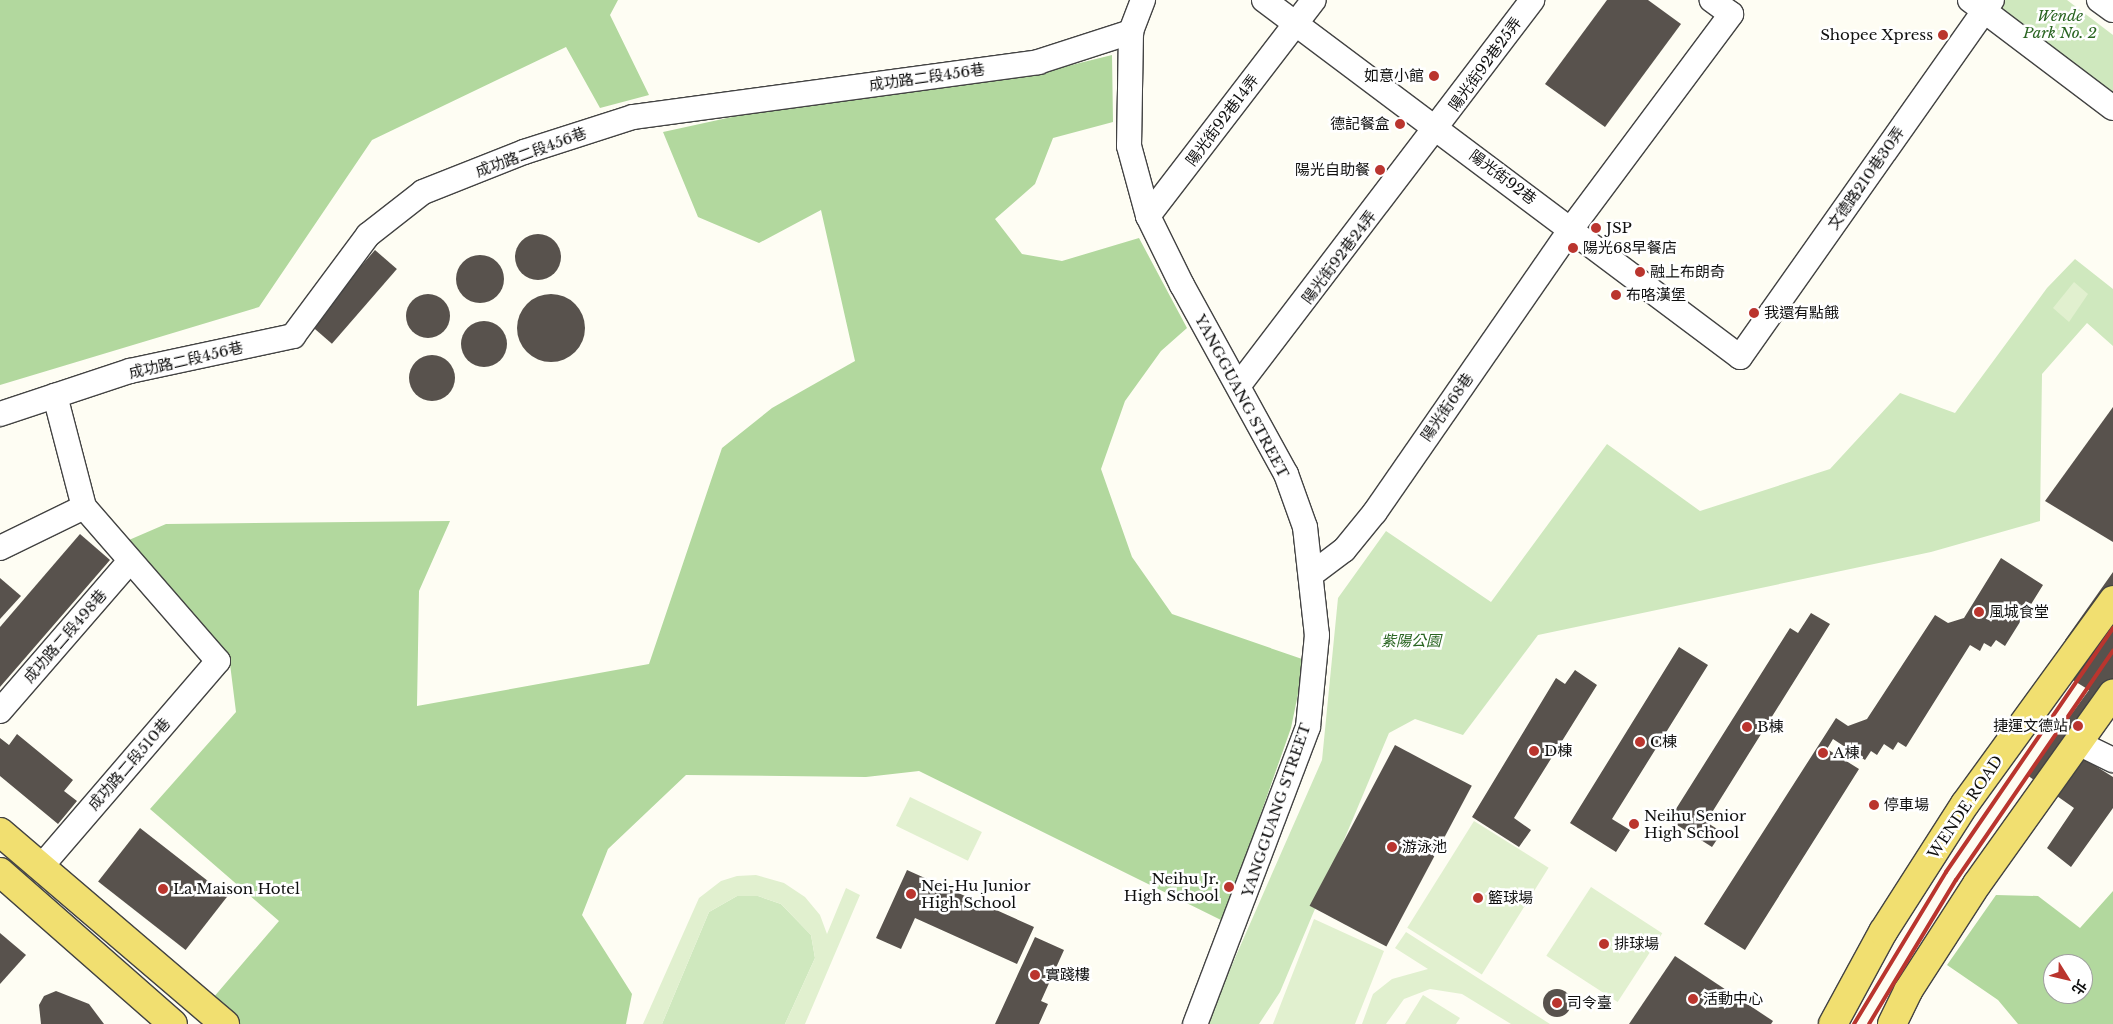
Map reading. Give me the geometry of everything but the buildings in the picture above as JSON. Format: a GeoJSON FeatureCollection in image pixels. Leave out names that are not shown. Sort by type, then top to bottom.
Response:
{"type":"FeatureCollection","features":[{"type":"Feature","properties":{"kind":"main road","name":"WENDE ROAD"},"geometry":{"type":"LineString","coordinates":[[1833,1024],[1884,932],[1965,804],[2113,600]]}},
{"type":"Feature","properties":{"kind":"main road"},"geometry":{"type":"LineString","coordinates":[[1892,1024],[1908,991],[1977,884],[2113,693]]}},
{"type":"Feature","properties":{"kind":"main road"},"geometry":{"type":"LineString","coordinates":[[0,832],[225,1024]]}},
{"type":"Feature","properties":{"kind":"main road"},"geometry":{"type":"LineString","coordinates":[[0,872],[173,1024]]}},
{"type":"Feature","properties":{"kind":"street","name":"YANGGUANG STREET"},"geometry":{"type":"LineString","coordinates":[[1143,0],[1131,32],[1129,146],[1148,216],[1200,318],[1239,385],[1286,474],[1304,527],[1312,574],[1317,635],[1308,727],[1195,1024]]}},
{"type":"Feature","properties":{"kind":"street","name":"陽光街92巷"},"geometry":{"type":"LineString","coordinates":[[1264,0],[1295,25],[1438,127],[1740,357]]}},
{"type":"Feature","properties":{"kind":"street","name":"陽光街92巷14弄"},"geometry":{"type":"LineString","coordinates":[[1148,216],[1314,0]]}},
{"type":"Feature","properties":{"kind":"street","name":"陽光街92巷25弄"},"geometry":{"type":"LineString","coordinates":[[1438,127],[1532,0]]}},
{"type":"Feature","properties":{"kind":"street","name":"陽光街68巷"},"geometry":{"type":"LineString","coordinates":[[1312,574],[1344,550],[1375,512],[1571,229],[1731,14],[1712,0]]}},
{"type":"Feature","properties":{"kind":"street"},"geometry":{"type":"LineString","coordinates":[[2099,0],[2113,10]]}},
{"type":"Feature","properties":{"kind":"street"},"geometry":{"type":"LineString","coordinates":[[1982,4],[2113,108]]}},
{"type":"Feature","properties":{"kind":"street","name":"文德路210巷30弄"},"geometry":{"type":"LineString","coordinates":[[1740,357],[1982,4]]}},
{"type":"Feature","properties":{"kind":"street","name":"成功路二段456巷"},"geometry":{"type":"LineString","coordinates":[[0,414],[130,372],[292,336],[368,235],[422,192],[524,152],[634,117],[1038,62],[1131,32]]}},
{"type":"Feature","properties":{"kind":"street","name":"陽光街92巷24弄"},"geometry":{"type":"LineString","coordinates":[[1239,385],[1438,127]]}},
{"type":"Feature","properties":{"kind":"street"},"geometry":{"type":"LineString","coordinates":[[55,396],[84,507],[130,561]]}},
{"type":"Feature","properties":{"kind":"street"},"geometry":{"type":"LineString","coordinates":[[0,548],[84,507]]}},
{"type":"Feature","properties":{"kind":"street","name":"成功路二段510巷"},"geometry":{"type":"LineString","coordinates":[[40,868],[218,661],[130,561]]}},
{"type":"Feature","properties":{"kind":"street","name":"成功路二段498巷"},"geometry":{"type":"LineString","coordinates":[[0,711],[130,561]]}},
{"type":"Feature","properties":{"kind":"street"},"geometry":{"type":"LineString","coordinates":[[2078,743],[2113,760]]}},
{"type":"Feature","properties":{"kind":"green space"},"geometry":{"type":"Polygon","coordinates":[[[0,0],[618,0],[610,15],[649,95],[600,108],[566,47],[372,140],[259,307],[0,385],[0,0]]]}},
{"type":"Feature","properties":{"kind":"green space","name":"Wende Park No. 2"},"geometry":{"type":"Polygon","coordinates":[[[2003,0],[2067,0],[2113,35],[2113,93],[1998,7],[2003,0]]]}},
{"type":"Feature","properties":{"kind":"green space"},"geometry":{"type":"Polygon","coordinates":[[[1112,55],[1113,122],[1053,138],[1035,184],[995,219],[1022,254],[1062,261],[1139,238],[1187,328],[1161,351],[1125,401],[1101,469],[1132,557],[1172,614],[1305,660],[1291,728],[1223,921],[919,771],[866,777],[686,775],[608,849],[582,915],[632,994],[626,1024],[240,1024],[213,998],[279,921],[150,809],[236,712],[230,664],[122,543],[166,524],[450,521],[419,591],[417,706],[649,664],[722,448],[772,408],[855,361],[821,210],[759,243],[698,217],[663,132],[768,109],[1023,77],[1112,55]]]}},
{"type":"Feature","properties":{"kind":"green space","name":"紫陽公園"},"geometry":{"type":"Polygon","coordinates":[[[2075,259],[2113,289],[2113,346],[2087,323],[2042,374],[2040,521],[1931,552],[1538,635],[1463,735],[1415,719],[1389,733],[1280,992],[1259,1024],[1206,1024],[1322,760],[1338,598],[1386,531],[1491,602],[1607,444],[1700,511],[1830,469],[1900,393],[1955,413],[2047,288],[2075,259]]]}},
{"type":"Feature","properties":{"kind":"green space"},"geometry":{"type":"Polygon","coordinates":[[[2074,282],[2088,294],[2069,322],[2053,308],[2074,282]]]}},
{"type":"Feature","properties":{"kind":"green space"},"geometry":{"type":"Polygon","coordinates":[[[910,797],[982,832],[968,861],[896,826],[910,797]]]}},
{"type":"Feature","properties":{"kind":"green space","name":"籃球場"},"geometry":{"type":"Polygon","coordinates":[[[1474,821],[1549,868],[1482,974],[1407,928],[1474,821]]]}},
{"type":"Feature","properties":{"kind":"green space"},"geometry":{"type":"Polygon","coordinates":[[[756,875],[784,883],[805,897],[820,915],[827,934],[846,888],[860,895],[805,1024],[785,1024],[815,958],[811,935],[781,904],[758,896],[737,896],[709,912],[662,1024],[643,1024],[699,898],[721,881],[737,876],[756,875]]]}},
{"type":"Feature","properties":{"kind":"green space","name":"排球場"},"geometry":{"type":"Polygon","coordinates":[[[1591,887],[1662,933],[1618,1002],[1546,956],[1591,887]]]}},
{"type":"Feature","properties":{"kind":"green space"},"geometry":{"type":"Polygon","coordinates":[[[2113,891],[2113,1024],[2018,1024],[1998,1000],[1947,965],[1996,895],[2038,896],[2080,928],[2113,891]]]}},
{"type":"Feature","properties":{"kind":"green space"},"geometry":{"type":"Polygon","coordinates":[[[737,896],[758,896],[781,904],[811,935],[815,958],[785,1024],[662,1024],[709,912],[737,896]]]}},
{"type":"Feature","properties":{"kind":"green space"},"geometry":{"type":"Polygon","coordinates":[[[1314,919],[1384,951],[1355,1024],[1273,1024],[1314,919]]]}},
{"type":"Feature","properties":{"kind":"green space"},"geometry":{"type":"Polygon","coordinates":[[[1406,932],[1550,1024],[1511,1024],[1462,994],[1430,989],[1404,999],[1386,1024],[1362,1024],[1373,994],[1392,979],[1428,969],[1395,948],[1406,932]]]}},
{"type":"Feature","properties":{"kind":"green space"},"geometry":{"type":"Polygon","coordinates":[[[1423,995],[1460,1018],[1456,1024],[1405,1024],[1423,995]]]}},
{"type":"Feature","properties":{"kind":"railway"},"geometry":{"type":"LineString","coordinates":[[1854,1024],[1946,872],[2113,628]]}},
{"type":"Feature","properties":{"kind":"railway"},"geometry":{"type":"LineString","coordinates":[[1869,1024],[1956,880],[2113,651]]}},
{"type":"Feature","properties":{"kind":"place","name":"Shopee Xpress"},"geometry":{"type":"Point","coordinates":[1943,35]}},
{"type":"Feature","properties":{"kind":"place","name":"如意小館"},"geometry":{"type":"Point","coordinates":[1434,76]}},
{"type":"Feature","properties":{"kind":"place","name":"德記餐盒"},"geometry":{"type":"Point","coordinates":[1400,124]}},
{"type":"Feature","properties":{"kind":"place","name":"陽光自助餐"},"geometry":{"type":"Point","coordinates":[1380,170]}},
{"type":"Feature","properties":{"kind":"place","name":"JSP"},"geometry":{"type":"Point","coordinates":[1596,228]}},
{"type":"Feature","properties":{"kind":"place","name":"陽光68早餐店"},"geometry":{"type":"Point","coordinates":[1573,248]}},
{"type":"Feature","properties":{"kind":"place","name":"融上布朗奇"},"geometry":{"type":"Point","coordinates":[1640,272]}},
{"type":"Feature","properties":{"kind":"place","name":"布咯漢堡"},"geometry":{"type":"Point","coordinates":[1616,295]}},
{"type":"Feature","properties":{"kind":"place","name":"我還有點餓"},"geometry":{"type":"Point","coordinates":[1754,313]}},
{"type":"Feature","properties":{"kind":"place","name":"風城食堂"},"geometry":{"type":"Point","coordinates":[1979,612]}},
{"type":"Feature","properties":{"kind":"place","name":"捷運文德站"},"geometry":{"type":"Point","coordinates":[2078,726]}},
{"type":"Feature","properties":{"kind":"place","name":"B棟"},"geometry":{"type":"Point","coordinates":[1747,727]}},
{"type":"Feature","properties":{"kind":"place","name":"C棟"},"geometry":{"type":"Point","coordinates":[1640,742]}},
{"type":"Feature","properties":{"kind":"place","name":"D棟"},"geometry":{"type":"Point","coordinates":[1534,751]}},
{"type":"Feature","properties":{"kind":"place","name":"A棟"},"geometry":{"type":"Point","coordinates":[1823,753]}},
{"type":"Feature","properties":{"kind":"place","name":"停車場"},"geometry":{"type":"Point","coordinates":[1874,805]}},
{"type":"Feature","properties":{"kind":"place","name":"Neihu Senior High School"},"geometry":{"type":"Point","coordinates":[1634,824]}},
{"type":"Feature","properties":{"kind":"place","name":"游泳池"},"geometry":{"type":"Point","coordinates":[1392,847]}},
{"type":"Feature","properties":{"kind":"place","name":"Neihu Jr. High School"},"geometry":{"type":"Point","coordinates":[1229,887]}},
{"type":"Feature","properties":{"kind":"place","name":"La Maison Hotel"},"geometry":{"type":"Point","coordinates":[163,889]}},
{"type":"Feature","properties":{"kind":"place","name":"Nei-Hu Junior High School"},"geometry":{"type":"Point","coordinates":[911,894]}},
{"type":"Feature","properties":{"kind":"place","name":"籃球場"},"geometry":{"type":"Point","coordinates":[1478,898]}},
{"type":"Feature","properties":{"kind":"place","name":"排球場"},"geometry":{"type":"Point","coordinates":[1604,944]}},
{"type":"Feature","properties":{"kind":"place","name":"實踐樓"},"geometry":{"type":"Point","coordinates":[1035,975]}},
{"type":"Feature","properties":{"kind":"place","name":"活動中心"},"geometry":{"type":"Point","coordinates":[1693,999]}},
{"type":"Feature","properties":{"kind":"place","name":"司令臺"},"geometry":{"type":"Point","coordinates":[1557,1003]}}]}
